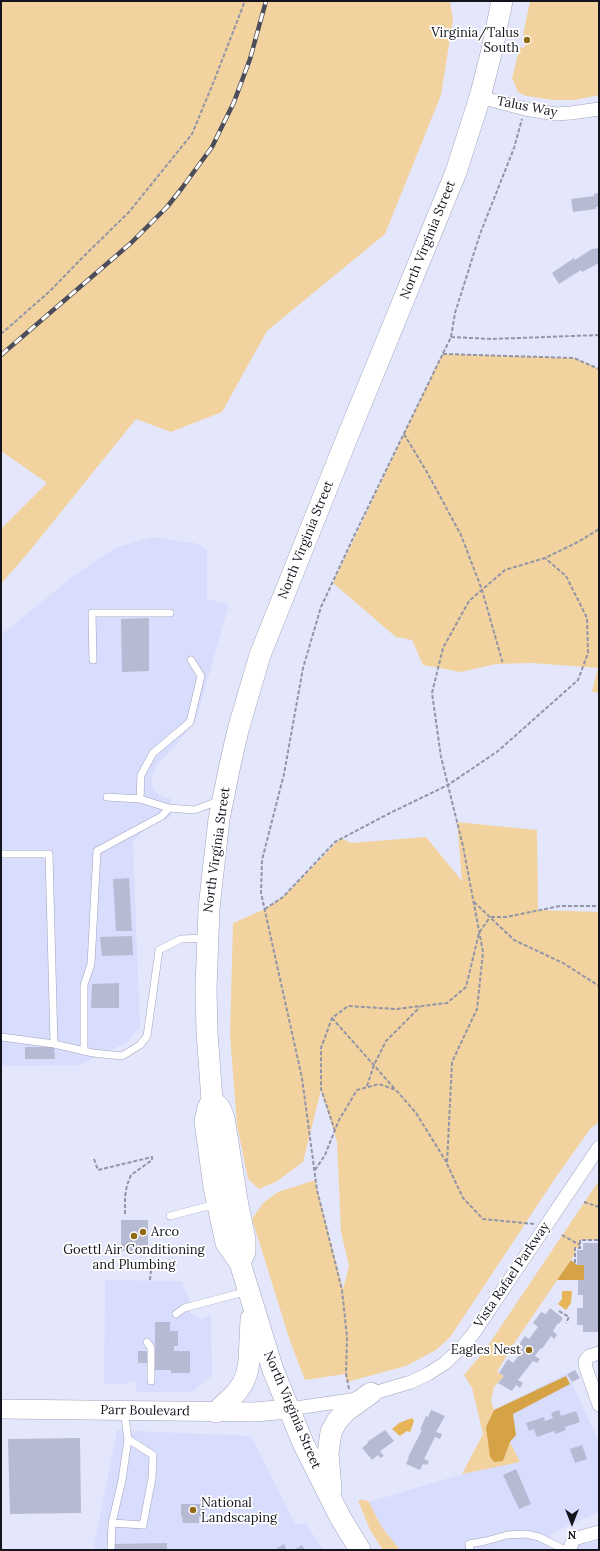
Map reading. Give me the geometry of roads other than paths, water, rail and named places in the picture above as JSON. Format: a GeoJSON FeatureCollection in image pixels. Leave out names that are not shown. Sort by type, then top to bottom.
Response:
{"type":"FeatureCollection","features":[{"type":"Feature","properties":{"kind":"main road","name":"North Virginia Street"},"geometry":{"type":"LineString","coordinates":[[359,1550],[332,1501],[303,1443],[273,1370],[240,1263],[226,1243],[218,1204],[205,1121],[208,1108],[212,1100],[207,1032],[206,989],[207,938],[213,866],[223,799],[238,730],[260,655],[349,433],[448,194],[480,97],[502,1]]}},
{"type":"Feature","properties":{"kind":"main road"},"geometry":{"type":"LineString","coordinates":[[212,1100],[220,1108],[224,1118],[238,1206],[245,1239],[245,1252],[240,1263]]}},
{"type":"Feature","properties":{"kind":"main road"},"geometry":{"type":"LineString","coordinates":[[216,1412],[236,1393],[247,1374],[249,1361],[250,1298]]}},
{"type":"Feature","properties":{"kind":"main road"},"geometry":{"type":"LineString","coordinates":[[332,1501],[328,1453],[331,1432],[337,1421],[346,1411],[371,1394]]}},
{"type":"Feature","properties":{"kind":"main road","name":"Parr Boulevard"},"geometry":{"type":"LineString","coordinates":[[1,1409],[254,1412],[289,1409]]}},
{"type":"Feature","properties":{"kind":"street","name":"Talus Way"},"geometry":{"type":"LineString","coordinates":[[480,97],[525,109],[556,114],[599,109]]}},
{"type":"Feature","properties":{"kind":"street","name":"Vista Rafael Parkway"},"geometry":{"type":"LineString","coordinates":[[289,1409],[351,1400],[410,1382],[428,1374],[445,1363],[473,1334],[599,1147]]}},
{"type":"Feature","properties":{"kind":"street"},"geometry":{"type":"LineString","coordinates":[[599,1353],[589,1356],[585,1361],[599,1405]]}},
{"type":"Feature","properties":{"kind":"street"},"geometry":{"type":"LineString","coordinates":[[570,1550],[574,1539],[599,1532]]}},
{"type":"Feature","properties":{"kind":"lane"},"geometry":{"type":"LineString","coordinates":[[92,660],[92,613],[170,612]]}},
{"type":"Feature","properties":{"kind":"lane"},"geometry":{"type":"LineString","coordinates":[[140,799],[141,775],[152,753],[190,722],[201,676],[191,660]]}},
{"type":"Feature","properties":{"kind":"lane"},"geometry":{"type":"LineString","coordinates":[[107,797],[140,799],[169,808],[194,810],[223,799]]}},
{"type":"Feature","properties":{"kind":"lane"},"geometry":{"type":"LineString","coordinates":[[84,1051],[84,985],[91,964],[97,851],[162,816],[169,808]]}},
{"type":"Feature","properties":{"kind":"lane"},"geometry":{"type":"LineString","coordinates":[[1,854],[49,854],[54,1044]]}},
{"type":"Feature","properties":{"kind":"lane"},"geometry":{"type":"LineString","coordinates":[[1,1036],[54,1044],[84,1051],[122,1056],[140,1045],[147,1036],[158,950],[181,939],[207,938]]}},
{"type":"Feature","properties":{"kind":"lane"},"geometry":{"type":"LineString","coordinates":[[170,1216],[218,1204]]}},
{"type":"Feature","properties":{"kind":"lane"},"geometry":{"type":"LineString","coordinates":[[176,1314],[184,1308],[190,1306],[250,1298]]}},
{"type":"Feature","properties":{"kind":"lane"},"geometry":{"type":"LineString","coordinates":[[147,1342],[151,1348],[151,1381]]}},
{"type":"Feature","properties":{"kind":"lane"},"geometry":{"type":"LineString","coordinates":[[111,1550],[112,1523],[122,1480],[128,1439],[124,1411]]}},
{"type":"Feature","properties":{"kind":"lane"},"geometry":{"type":"LineString","coordinates":[[112,1523],[143,1525],[152,1478],[153,1455],[128,1439]]}},
{"type":"Feature","properties":{"kind":"lane"},"geometry":{"type":"LineString","coordinates":[[470,1550],[469,1544],[507,1535],[526,1534],[539,1537],[565,1550]]}},
{"type":"Feature","properties":{"kind":"railway"},"geometry":{"type":"LineString","coordinates":[[1,355],[131,243],[167,207],[182,188],[212,147],[234,102],[250,59],[266,1]]}},
{"type":"Feature","properties":{"kind":"place","name":"Virginia/Talus South"},"geometry":{"type":"Point","coordinates":[527,40]}},
{"type":"Feature","properties":{"kind":"place","name":"Arco"},"geometry":{"type":"Point","coordinates":[143,1232]}},
{"type":"Feature","properties":{"kind":"place","name":"Goettl Air Conditioning and Plumbing"},"geometry":{"type":"Point","coordinates":[134,1236]}},
{"type":"Feature","properties":{"kind":"place","name":"Eagles Nest"},"geometry":{"type":"Point","coordinates":[529,1350]}},
{"type":"Feature","properties":{"kind":"place","name":"National Landscaping"},"geometry":{"type":"Point","coordinates":[193,1510]}}]}
